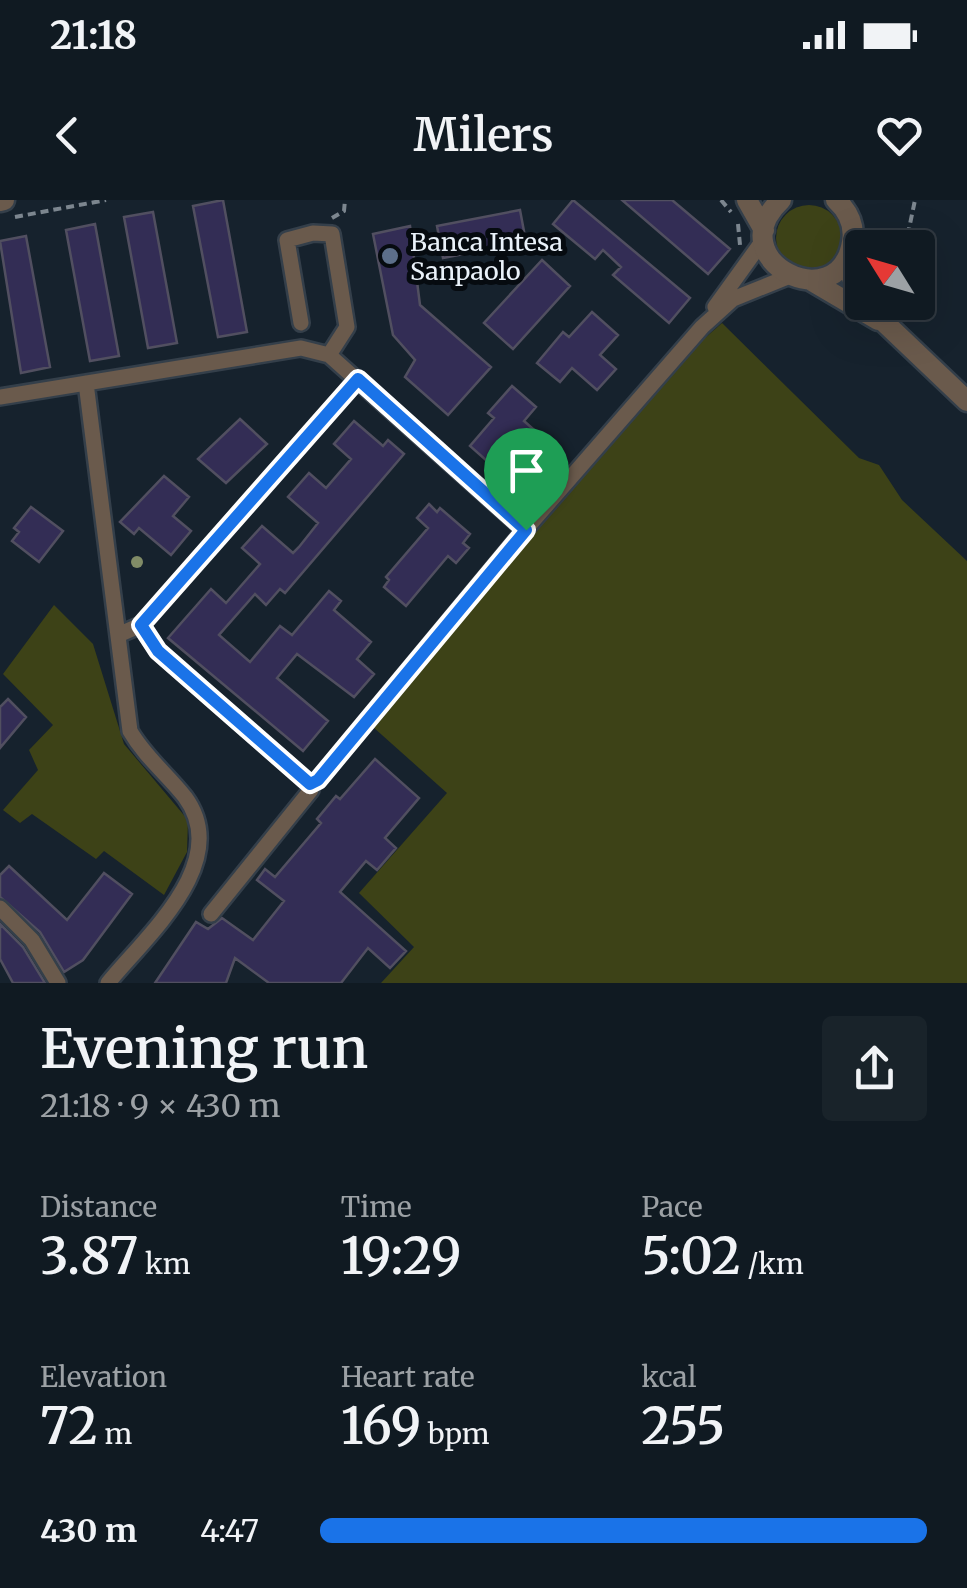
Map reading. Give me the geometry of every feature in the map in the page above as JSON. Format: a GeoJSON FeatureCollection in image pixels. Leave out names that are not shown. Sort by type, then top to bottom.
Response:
{"type":"FeatureCollection","features":[{"type":"Feature","properties":{"kind":"street"},"geometry":{"type":"LineString","coordinates":[[747,200],[775,265],[884,323]]}},
{"type":"Feature","properties":{"kind":"street"},"geometry":{"type":"LineString","coordinates":[[310,784],[318,780],[702,327],[764,234],[781,200]]}},
{"type":"Feature","properties":{"kind":"street"},"geometry":{"type":"LineString","coordinates":[[836,200],[852,224]]}},
{"type":"Feature","properties":{"kind":"street"},"geometry":{"type":"LineString","coordinates":[[851,230],[861,200]]}},
{"type":"Feature","properties":{"kind":"street"},"geometry":{"type":"LineString","coordinates":[[300,323],[287,240],[313,233],[332,234],[347,328],[329,354]]}},
{"type":"Feature","properties":{"kind":"street"},"geometry":{"type":"LineString","coordinates":[[702,327],[734,299],[833,272],[845,258]]}},
{"type":"Feature","properties":{"kind":"street"},"geometry":{"type":"LineString","coordinates":[[882,320],[967,401]]}},
{"type":"Feature","properties":{"kind":"street"},"geometry":{"type":"LineString","coordinates":[[0,397],[301,348],[329,354],[526,530]]}},
{"type":"Feature","properties":{"kind":"street"},"geometry":{"type":"LineString","coordinates":[[118,635],[141,625],[354,375]]}},
{"type":"Feature","properties":{"kind":"street"},"geometry":{"type":"LineString","coordinates":[[86,383],[130,731],[145,756],[186,798],[198,821],[201,850],[190,878],[108,983]]}},
{"type":"Feature","properties":{"kind":"street"},"geometry":{"type":"LineString","coordinates":[[141,625],[158,651],[310,784],[312,790],[211,914]]}},
{"type":"Feature","properties":{"kind":"street"},"geometry":{"type":"LineString","coordinates":[[0,908],[32,940],[58,983]]}},
{"type":"Feature","properties":{"kind":"path"},"geometry":{"type":"LineString","coordinates":[[0,219],[106,200]]}},
{"type":"Feature","properties":{"kind":"path"},"geometry":{"type":"LineString","coordinates":[[721,200],[736,220],[742,256]]}},
{"type":"Feature","properties":{"kind":"path"},"geometry":{"type":"LineString","coordinates":[[909,230],[915,200]]}},
{"type":"Feature","properties":{"kind":"green space"},"geometry":{"type":"Polygon","coordinates":[[[809,205],[833,214],[842,238],[833,262],[809,271],[785,262],[776,238],[785,214],[809,205]]]}},
{"type":"Feature","properties":{"kind":"green space"},"geometry":{"type":"Polygon","coordinates":[[[722,323],[859,458],[879,465],[902,500],[967,561],[967,983],[381,983],[414,947],[359,893],[447,793],[373,727],[490,581],[688,353],[722,323]]]}},
{"type":"Feature","properties":{"kind":"green space"},"geometry":{"type":"Polygon","coordinates":[[[54,605],[93,644],[124,744],[188,820],[187,852],[164,895],[104,851],[96,859],[32,814],[20,823],[3,810],[38,770],[29,750],[53,725],[3,674],[54,605]]]}},
{"type":"Feature","properties":{"kind":"building"},"geometry":{"type":"Polygon","coordinates":[[[223,200],[247,332],[218,337],[193,206],[223,200]]]}},
{"type":"Feature","properties":{"kind":"building"},"geometry":{"type":"Polygon","coordinates":[[[573,200],[690,298],[669,323],[613,275],[621,267],[603,250],[595,259],[553,224],[573,200]]]}},
{"type":"Feature","properties":{"kind":"building"},"geometry":{"type":"Polygon","coordinates":[[[622,200],[672,200],[730,249],[708,274],[622,200]]]}},
{"type":"Feature","properties":{"kind":"building"},"geometry":{"type":"Polygon","coordinates":[[[520,210],[526,242],[443,258],[437,226],[520,210]]]}},
{"type":"Feature","properties":{"kind":"building"},"geometry":{"type":"Polygon","coordinates":[[[153,212],[177,343],[148,348],[124,217],[153,212]]]}},
{"type":"Feature","properties":{"kind":"building"},"geometry":{"type":"Polygon","coordinates":[[[95,224],[119,356],[90,361],[66,230],[95,224]]]}},
{"type":"Feature","properties":{"kind":"building"},"geometry":{"type":"Polygon","coordinates":[[[410,226],[420,305],[491,367],[448,415],[405,377],[415,360],[393,335],[373,234],[410,226]]]}},
{"type":"Feature","properties":{"kind":"building"},"geometry":{"type":"Polygon","coordinates":[[[26,236],[50,367],[21,373],[0,241],[26,236]]]}},
{"type":"Feature","properties":{"kind":"building"},"geometry":{"type":"Polygon","coordinates":[[[542,260],[570,286],[513,349],[484,323],[542,260]]]}},
{"type":"Feature","properties":{"kind":"building"},"geometry":{"type":"Polygon","coordinates":[[[592,312],[618,335],[600,355],[616,369],[597,390],[572,368],[560,382],[537,363],[563,332],[569,337],[592,312]]]}},
{"type":"Feature","properties":{"kind":"building"},"geometry":{"type":"Polygon","coordinates":[[[512,386],[536,407],[524,421],[548,442],[528,465],[512,451],[496,469],[470,446],[494,418],[488,413],[512,386]]]}},
{"type":"Feature","properties":{"kind":"building"},"geometry":{"type":"Polygon","coordinates":[[[240,419],[267,444],[226,483],[198,459],[240,419]]]}},
{"type":"Feature","properties":{"kind":"building"},"geometry":{"type":"Polygon","coordinates":[[[354,421],[383,446],[388,440],[404,454],[285,593],[280,589],[266,605],[255,594],[219,635],[250,662],[280,626],[292,635],[329,591],[341,601],[334,610],[371,642],[357,659],[374,674],[354,697],[297,654],[277,678],[328,721],[303,751],[168,638],[211,589],[226,603],[260,564],[242,548],[262,526],[293,553],[299,547],[318,523],[288,497],[309,473],[326,488],[351,459],[334,444],[354,421]]]}},
{"type":"Feature","properties":{"kind":"building"},"geometry":{"type":"Polygon","coordinates":[[[164,476],[189,497],[173,516],[191,531],[171,555],[139,528],[134,534],[120,522],[164,476]]]}},
{"type":"Feature","properties":{"kind":"building"},"geometry":{"type":"Polygon","coordinates":[[[429,504],[437,512],[440,508],[470,534],[463,543],[469,548],[456,563],[448,556],[406,606],[384,587],[389,580],[386,577],[428,528],[417,518],[429,504]]]}},
{"type":"Feature","properties":{"kind":"building"},"geometry":{"type":"Polygon","coordinates":[[[31,507],[63,531],[39,562],[12,541],[19,532],[14,528],[31,507]]]}},
{"type":"Feature","properties":{"kind":"building"},"geometry":{"type":"Polygon","coordinates":[[[8,699],[26,717],[0,748],[0,707],[8,699]]]}},
{"type":"Feature","properties":{"kind":"building"},"geometry":{"type":"Polygon","coordinates":[[[375,759],[419,798],[385,838],[396,848],[377,870],[366,861],[340,892],[406,951],[390,968],[368,948],[341,983],[269,983],[235,958],[226,983],[155,983],[196,922],[208,929],[222,918],[253,940],[284,901],[257,880],[265,869],[275,877],[321,823],[317,819],[336,796],[340,799],[375,759]]]}},
{"type":"Feature","properties":{"kind":"building"},"geometry":{"type":"Polygon","coordinates":[[[9,866],[67,920],[104,873],[132,894],[83,960],[64,972],[40,932],[0,897],[0,875],[9,866]]]}},
{"type":"Feature","properties":{"kind":"building"},"geometry":{"type":"Polygon","coordinates":[[[0,924],[23,947],[45,983],[13,983],[0,959],[0,924]]]}},
{"type":"Feature","properties":{"kind":"place","name":"Banca Intesa Sanpaolo"},"geometry":{"type":"Point","coordinates":[390,256]}},
{"type":"Feature","properties":{"kind":"route"},"geometry":{"type":"LineString","coordinates":[[358,379],[526,530],[318,780],[310,784],[158,651],[141,625],[358,379]]}}]}
